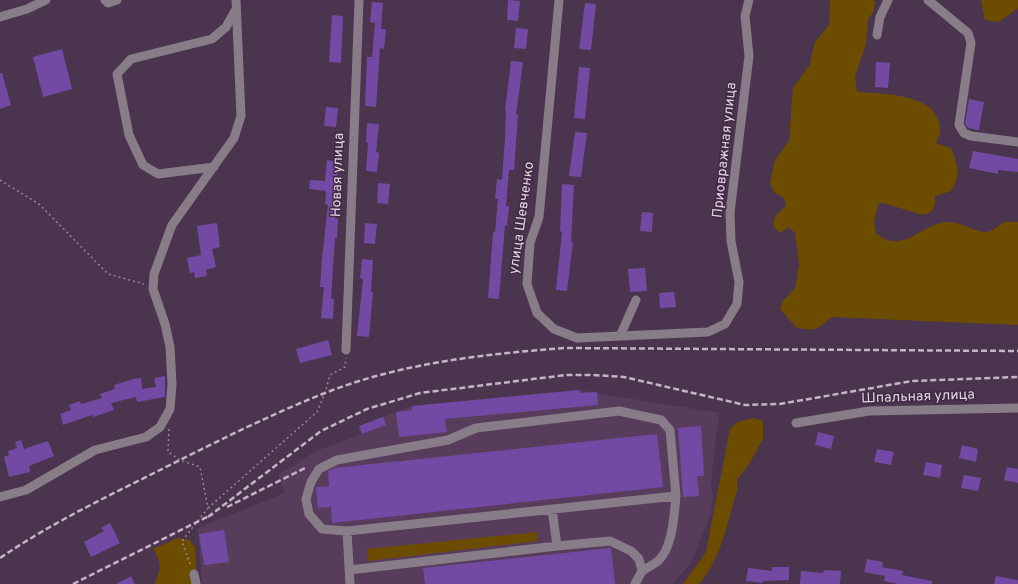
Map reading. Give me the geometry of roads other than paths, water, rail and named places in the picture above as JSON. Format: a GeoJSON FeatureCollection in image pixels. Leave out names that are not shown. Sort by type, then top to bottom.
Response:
{"type":"FeatureCollection","features":[{"type":"Feature","properties":{"kind":"street"},"geometry":{"type":"LineString","coordinates":[[0,17],[27,9],[46,0]]}},
{"type":"Feature","properties":{"kind":"street"},"geometry":{"type":"LineString","coordinates":[[105,0],[108,3],[117,0]]}},
{"type":"Feature","properties":{"kind":"street"},"geometry":{"type":"LineString","coordinates":[[0,497],[26,490],[95,450],[146,437],[160,427],[170,409],[172,384],[170,347],[165,324],[153,289],[154,274],[172,225],[234,138],[241,116],[235,11],[236,0]]}},
{"type":"Feature","properties":{"kind":"street","name":"Новая улица"},"geometry":{"type":"LineString","coordinates":[[346,350],[359,0]]}},
{"type":"Feature","properties":{"kind":"street","name":"улица Шевченко"},"geometry":{"type":"LineString","coordinates":[[559,0],[539,217],[530,243],[527,284],[537,313],[554,329],[577,338],[708,332],[725,324]]}},
{"type":"Feature","properties":{"kind":"street","name":"Приовражная улица"},"geometry":{"type":"LineString","coordinates":[[725,324],[737,304],[739,282],[731,241],[730,213],[749,56],[745,16],[749,0]]}},
{"type":"Feature","properties":{"kind":"street"},"geometry":{"type":"LineString","coordinates":[[877,35],[880,17],[888,0]]}},
{"type":"Feature","properties":{"kind":"street"},"geometry":{"type":"LineString","coordinates":[[928,0],[968,33],[971,43],[959,125],[964,133],[971,136],[1018,142]]}},
{"type":"Feature","properties":{"kind":"street"},"geometry":{"type":"LineString","coordinates":[[214,167],[158,174],[143,165],[129,135],[117,74],[131,59],[212,40],[226,27],[235,11]]}},
{"type":"Feature","properties":{"kind":"street"},"geometry":{"type":"LineString","coordinates":[[620,336],[636,300]]}},
{"type":"Feature","properties":{"kind":"street","name":"Шпальная улица"},"geometry":{"type":"LineString","coordinates":[[796,423],[868,411],[1018,408]]}},
{"type":"Feature","properties":{"kind":"street"},"geometry":{"type":"LineString","coordinates":[[635,584],[642,571],[659,561],[666,550],[672,532],[676,496],[670,430],[661,420],[619,411],[476,428],[448,440],[336,460],[319,469],[311,482],[306,499],[309,514],[322,529],[347,531],[676,496]]}},
{"type":"Feature","properties":{"kind":"street"},"geometry":{"type":"LineString","coordinates":[[552,509],[557,546]]}},
{"type":"Feature","properties":{"kind":"street"},"geometry":{"type":"LineString","coordinates":[[347,531],[350,584]]}},
{"type":"Feature","properties":{"kind":"street"},"geometry":{"type":"LineString","coordinates":[[349,570],[610,541],[631,551],[639,559],[642,571]]}},
{"type":"Feature","properties":{"kind":"street"},"geometry":{"type":"LineString","coordinates":[[194,574],[196,584]]}},
{"type":"Feature","properties":{"kind":"railway"},"geometry":{"type":"LineString","coordinates":[[0,558],[38,534],[78,512],[262,420],[325,393],[383,374],[413,367],[504,353],[565,348],[1018,351]]}},
{"type":"Feature","properties":{"kind":"railway"},"geometry":{"type":"LineString","coordinates":[[208,517],[321,431],[367,409],[420,393],[566,375],[593,375],[624,377],[745,405],[780,404],[912,381],[1018,377]]}},
{"type":"Feature","properties":{"kind":"railway"},"geometry":{"type":"LineString","coordinates":[[227,507],[305,468]]}},
{"type":"Feature","properties":{"kind":"railway"},"geometry":{"type":"LineString","coordinates":[[73,584],[213,514]]}}]}
